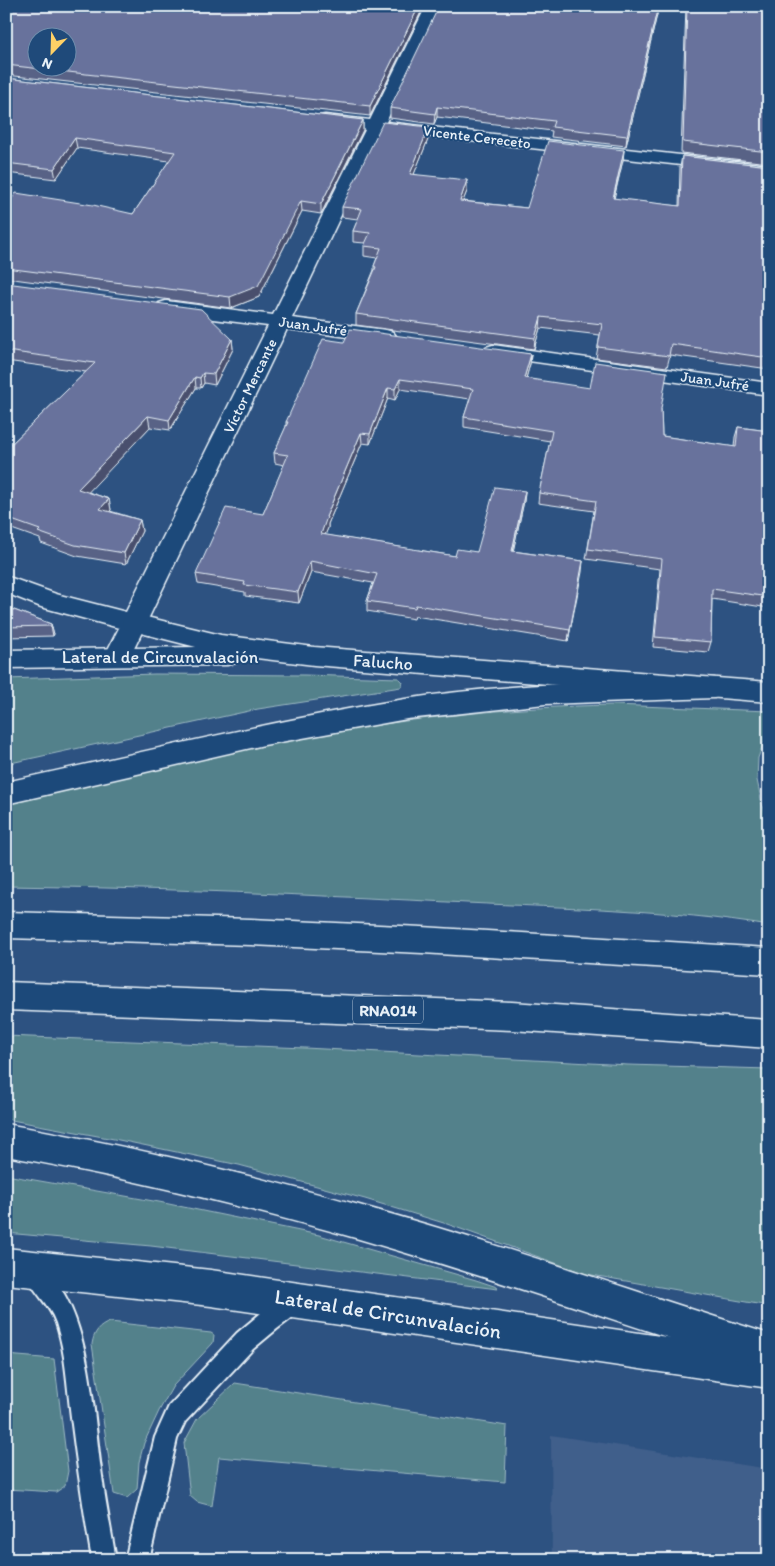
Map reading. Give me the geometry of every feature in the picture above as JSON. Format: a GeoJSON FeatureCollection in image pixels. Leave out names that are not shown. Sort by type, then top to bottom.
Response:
{"type":"FeatureCollection","features":[{"type":"Feature","properties":{"kind":"main road","name":"Víctor Mercante"},"geometry":{"type":"LineString","coordinates":[[117,657],[434,6]]}},
{"type":"Feature","properties":{"kind":"main road","name":"Vicente Cereceto"},"geometry":{"type":"LineString","coordinates":[[311,118],[769,170]]}},
{"type":"Feature","properties":{"kind":"main road","name":"Juan Jufré"},"geometry":{"type":"LineString","coordinates":[[152,305],[400,338]]}},
{"type":"Feature","properties":{"kind":"main road","name":"Juan Jufré"},"geometry":{"type":"LineString","coordinates":[[478,349],[769,389]]}},
{"type":"Feature","properties":{"kind":"main road","name":"Falucho"},"geometry":{"type":"LineString","coordinates":[[6,584],[50,601],[134,624],[221,644],[314,656],[769,692]]}},
{"type":"Feature","properties":{"kind":"main road","name":"Lateral de Circunvalación"},"geometry":{"type":"LineString","coordinates":[[6,659],[314,656]]}},
{"type":"Feature","properties":{"kind":"main road"},"geometry":{"type":"LineString","coordinates":[[6,793],[264,735],[407,709],[545,694],[714,688]]}},
{"type":"Feature","properties":{"kind":"main road"},"geometry":{"type":"LineString","coordinates":[[6,925],[422,940],[769,961]]}},
{"type":"Feature","properties":{"kind":"main road","name":"RNA014"},"geometry":{"type":"LineString","coordinates":[[6,996],[502,1016],[769,1034]]}},
{"type":"Feature","properties":{"kind":"main road"},"geometry":{"type":"LineString","coordinates":[[6,1140],[189,1178],[303,1206],[482,1260],[769,1352]]}},
{"type":"Feature","properties":{"kind":"main road","name":"Lateral de Circunvalación"},"geometry":{"type":"LineString","coordinates":[[19,1267],[202,1287],[299,1300],[769,1370]]}},
{"type":"Feature","properties":{"kind":"lane"},"geometry":{"type":"LineString","coordinates":[[19,1267],[54,1297],[66,1320],[73,1345],[91,1482],[104,1560]]}},
{"type":"Feature","properties":{"kind":"lane"},"geometry":{"type":"LineString","coordinates":[[137,1560],[164,1443],[177,1414],[245,1341],[299,1300]]}},
{"type":"Feature","properties":{"kind":"shaded area"},"geometry":{"type":"Polygon","coordinates":[[[551,1435],[769,1469],[769,1560],[552,1560],[551,1435]]]}},
{"type":"Feature","properties":{"kind":"green space"},"geometry":{"type":"Polygon","coordinates":[[[155,674],[399,678],[403,682],[401,687],[258,709],[6,764],[6,679],[155,674]]]}},
{"type":"Feature","properties":{"kind":"green space"},"geometry":{"type":"Polygon","coordinates":[[[613,705],[769,711],[769,728],[758,758],[757,780],[762,804],[769,821],[769,926],[694,916],[580,908],[237,892],[6,886],[6,803],[213,755],[365,727],[489,712],[613,705]]]}},
{"type":"Feature","properties":{"kind":"green space"},"geometry":{"type":"Polygon","coordinates":[[[6,1036],[305,1048],[628,1065],[769,1069],[769,1306],[586,1274],[447,1224],[365,1199],[239,1165],[6,1119],[6,1036]]]}},
{"type":"Feature","properties":{"kind":"green space"},"geometry":{"type":"Polygon","coordinates":[[[6,1175],[159,1202],[319,1235],[476,1280],[498,1289],[151,1246],[6,1233],[6,1175]]]}},
{"type":"Feature","properties":{"kind":"green space"},"geometry":{"type":"Polygon","coordinates":[[[110,1322],[211,1333],[214,1335],[213,1343],[173,1386],[159,1411],[144,1443],[139,1462],[137,1489],[127,1498],[114,1494],[92,1344],[98,1330],[110,1322]]]}},
{"type":"Feature","properties":{"kind":"green space"},"geometry":{"type":"Polygon","coordinates":[[[6,1355],[54,1359],[68,1471],[65,1486],[56,1492],[6,1489],[6,1355]]]}},
{"type":"Feature","properties":{"kind":"green space"},"geometry":{"type":"Polygon","coordinates":[[[235,1383],[507,1426],[505,1482],[219,1457],[212,1506],[197,1502],[190,1496],[184,1443],[197,1419],[235,1383]]]}},
{"type":"Feature","properties":{"kind":"building"},"geometry":{"type":"Polygon","coordinates":[[[6,6],[419,6],[370,106],[78,73],[78,28],[28,28],[28,67],[6,65],[6,6]]]}},
{"type":"Feature","properties":{"kind":"building"},"geometry":{"type":"Polygon","coordinates":[[[439,6],[658,6],[627,136],[552,127],[554,121],[472,111],[437,107],[435,114],[390,108],[439,6]]]}},
{"type":"Feature","properties":{"kind":"building"},"geometry":{"type":"Polygon","coordinates":[[[687,6],[769,6],[769,152],[683,142],[687,6]]]}},
{"type":"Feature","properties":{"kind":"building"},"geometry":{"type":"Polygon","coordinates":[[[6,78],[363,120],[321,204],[301,201],[258,286],[230,297],[6,268],[6,207],[16,193],[93,205],[133,214],[175,152],[75,138],[54,169],[6,163],[6,78]]]}},
{"type":"Feature","properties":{"kind":"building"},"geometry":{"type":"Polygon","coordinates":[[[383,122],[429,127],[410,174],[467,180],[460,201],[527,208],[548,141],[624,150],[613,198],[680,206],[682,156],[769,166],[769,358],[671,344],[669,356],[598,347],[602,324],[541,317],[535,338],[356,314],[376,267],[374,266],[381,248],[364,246],[370,233],[353,231],[362,209],[342,207],[383,122]]]}},
{"type":"Feature","properties":{"kind":"building"},"geometry":{"type":"Polygon","coordinates":[[[6,283],[201,309],[232,339],[214,374],[203,373],[200,378],[195,377],[169,420],[148,416],[78,489],[109,499],[100,509],[140,520],[124,553],[75,545],[6,518],[6,449],[95,363],[6,351],[6,283]]]}},
{"type":"Feature","properties":{"kind":"building"},"geometry":{"type":"Polygon","coordinates":[[[350,329],[531,354],[524,378],[590,388],[595,362],[667,372],[661,409],[662,436],[736,447],[738,427],[769,431],[769,597],[712,589],[711,642],[655,637],[662,559],[588,549],[596,501],[539,493],[552,431],[464,417],[473,389],[400,379],[395,389],[388,388],[370,434],[361,433],[326,517],[321,534],[455,556],[457,549],[477,552],[495,487],[525,491],[512,551],[583,561],[570,630],[416,605],[415,608],[367,601],[377,574],[310,561],[298,592],[244,585],[245,582],[196,574],[226,508],[263,514],[288,455],[274,453],[323,339],[344,342],[350,329]]]}},
{"type":"Feature","properties":{"kind":"building"},"geometry":{"type":"Polygon","coordinates":[[[6,607],[51,624],[51,626],[6,627],[6,607]]]}}]}
